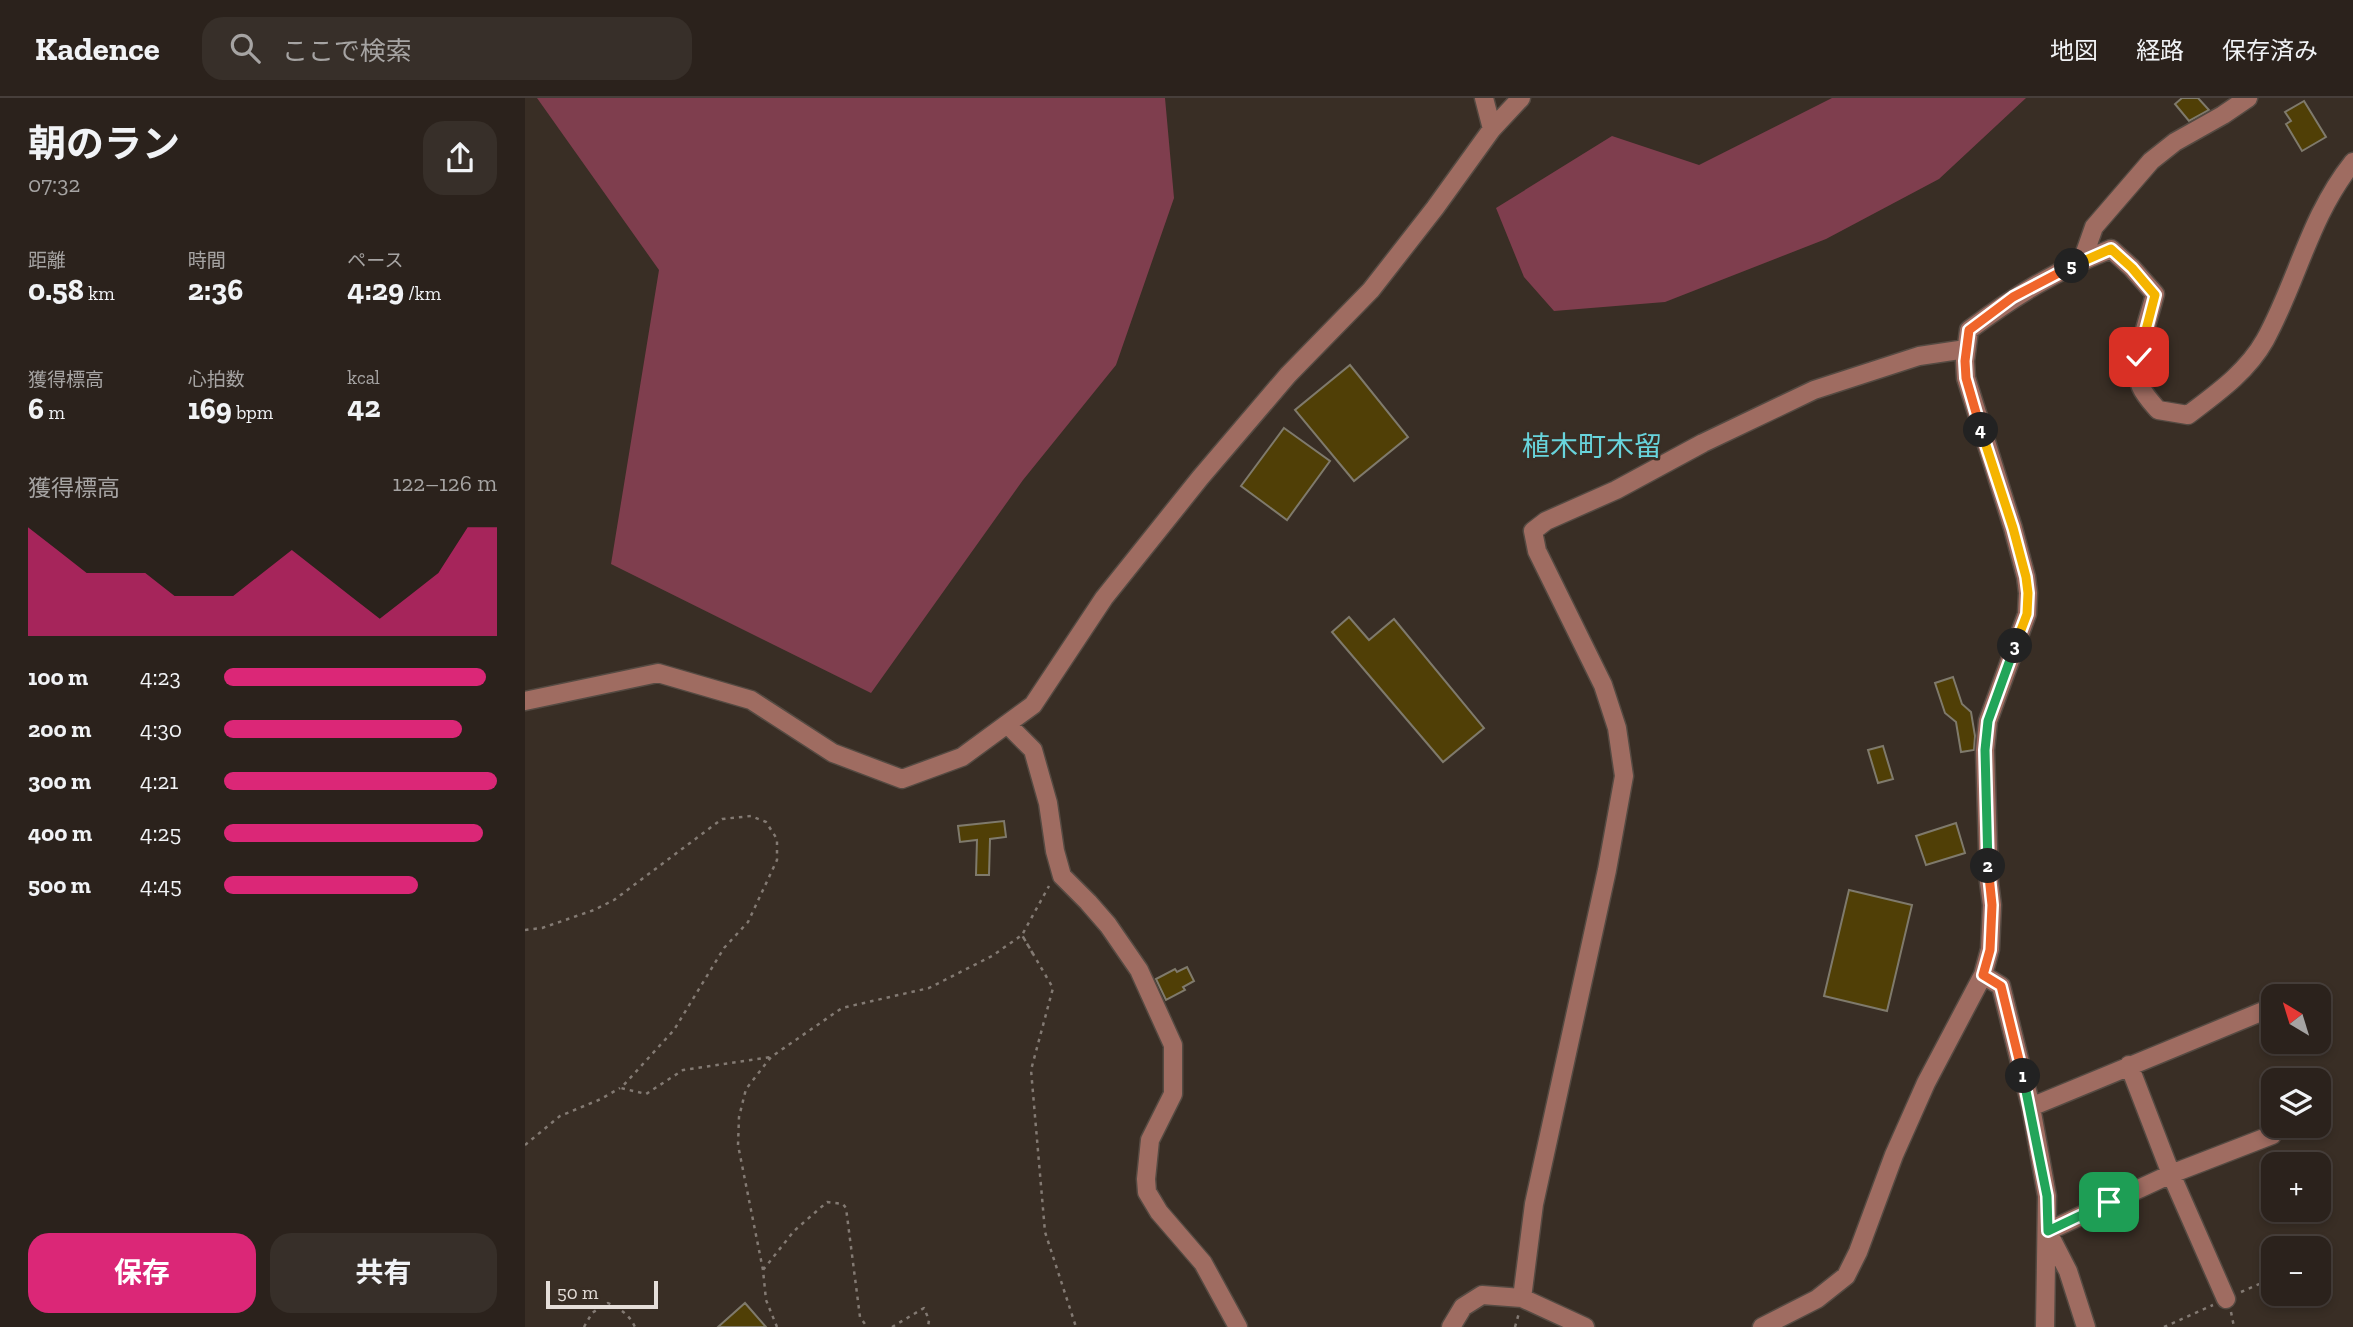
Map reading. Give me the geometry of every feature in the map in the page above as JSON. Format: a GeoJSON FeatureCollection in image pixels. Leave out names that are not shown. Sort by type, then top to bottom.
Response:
{"type":"FeatureCollection","features":[{"type":"Feature","properties":{"kind":"street"},"geometry":{"type":"LineString","coordinates":[[1484,98],[1492,129]]}},
{"type":"Feature","properties":{"kind":"street"},"geometry":{"type":"LineString","coordinates":[[525,701],[659,673],[751,700],[833,753],[902,779],[962,757],[1033,705],[1104,598],[1200,478],[1288,375],[1371,290],[1492,129],[1521,98]]}},
{"type":"Feature","properties":{"kind":"street"},"geometry":{"type":"LineString","coordinates":[[2082,261],[2094,227],[2151,161],[2175,142],[2248,98]]}},
{"type":"Feature","properties":{"kind":"street"},"geometry":{"type":"LineString","coordinates":[[1762,1327],[1817,1299],[1846,1276],[1859,1252],[1893,1155],[1983,975],[1990,950],[1992,905],[1985,750],[1988,721],[2027,614],[2028,593],[2013,528],[1966,378],[1969,330],[2013,297],[2111,249],[2155,295],[2139,357],[2137,373],[2140,385],[2158,410],[2188,415],[2233,380],[2264,341],[2288,293],[2304,248],[2327,198],[2353,162]]}},
{"type":"Feature","properties":{"kind":"street"},"geometry":{"type":"LineString","coordinates":[[1522,1298],[1534,1204],[1607,870],[1624,776],[1617,728],[1603,685],[1537,551],[1533,531],[1546,521],[1616,490],[1692,449],[1814,390],[1919,356],[1966,349]]}},
{"type":"Feature","properties":{"kind":"street"},"geometry":{"type":"LineString","coordinates":[[1007,724],[1033,750],[1048,803],[1055,851],[1062,876],[1101,918],[1139,970],[1173,1045],[1173,1094],[1150,1140],[1147,1192],[1159,1212],[1203,1263],[1238,1327]]}},
{"type":"Feature","properties":{"kind":"street"},"geometry":{"type":"LineString","coordinates":[[1983,975],[2001,986],[2031,1107],[2047,1196],[2045,1327]]}},
{"type":"Feature","properties":{"kind":"street"},"geometry":{"type":"LineString","coordinates":[[2031,1107],[2261,1012]]}},
{"type":"Feature","properties":{"kind":"street"},"geometry":{"type":"LineString","coordinates":[[2129,1065],[2171,1174],[2226,1299]]}},
{"type":"Feature","properties":{"kind":"street"},"geometry":{"type":"LineString","coordinates":[[2048,1231],[2171,1174],[2263,1138]]}},
{"type":"Feature","properties":{"kind":"street"},"geometry":{"type":"LineString","coordinates":[[2048,1231],[2068,1271],[2086,1327]]}},
{"type":"Feature","properties":{"kind":"street"},"geometry":{"type":"LineString","coordinates":[[1451,1327],[1463,1307],[1482,1294],[1522,1298],[1585,1327]]}},
{"type":"Feature","properties":{"kind":"path"},"geometry":{"type":"LineString","coordinates":[[525,930],[542,928],[614,900],[722,819],[751,816],[766,822],[777,839],[777,860],[748,922],[724,948],[674,1030],[621,1087],[601,1099],[559,1116],[525,1145]]}},
{"type":"Feature","properties":{"kind":"path"},"geometry":{"type":"LineString","coordinates":[[777,1327],[766,1300],[763,1270],[738,1145],[739,1117],[746,1089],[771,1056],[842,1008],[929,988],[992,956],[1022,935],[1050,885],[1062,876]]}},
{"type":"Feature","properties":{"kind":"path"},"geometry":{"type":"LineString","coordinates":[[1022,935],[1033,954]]}},
{"type":"Feature","properties":{"kind":"path"},"geometry":{"type":"LineString","coordinates":[[1022,935],[1053,988],[1031,1070],[1045,1233],[1076,1327]]}},
{"type":"Feature","properties":{"kind":"path"},"geometry":{"type":"LineString","coordinates":[[621,1087],[646,1094],[683,1070],[771,1056]]}},
{"type":"Feature","properties":{"kind":"path"},"geometry":{"type":"LineString","coordinates":[[763,1270],[795,1231],[827,1202],[843,1204],[846,1209],[860,1317],[867,1327]]}},
{"type":"Feature","properties":{"kind":"path"},"geometry":{"type":"LineString","coordinates":[[2164,1327],[2261,1283]]}},
{"type":"Feature","properties":{"kind":"path"},"geometry":{"type":"LineString","coordinates":[[585,1327],[592,1313],[608,1303],[621,1309],[631,1318],[635,1327]]}},
{"type":"Feature","properties":{"kind":"path"},"geometry":{"type":"LineString","coordinates":[[892,1327],[924,1308],[929,1321],[928,1327]]}},
{"type":"Feature","properties":{"kind":"shaded area"},"geometry":{"type":"Polygon","coordinates":[[[537,98],[1165,98],[1174,198],[1116,365],[1023,480],[871,693],[611,564],[659,270],[537,98]]]}},
{"type":"Feature","properties":{"kind":"shaded area"},"geometry":{"type":"Polygon","coordinates":[[[1832,98],[2026,98],[1939,179],[1826,239],[1665,302],[1554,311],[1524,277],[1496,208],[1612,136],[1699,165],[1832,98]]]}},
{"type":"Feature","properties":{"kind":"building"},"geometry":{"type":"Polygon","coordinates":[[[2182,98],[2198,98],[2209,110],[2189,121],[2175,104],[2182,98]]]}},
{"type":"Feature","properties":{"kind":"building"},"geometry":{"type":"Polygon","coordinates":[[[2304,101],[2326,137],[2302,151],[2286,124],[2291,121],[2285,112],[2304,101]]]}},
{"type":"Feature","properties":{"kind":"building"},"geometry":{"type":"Polygon","coordinates":[[[1350,365],[1408,437],[1354,481],[1295,410],[1350,365]]]}},
{"type":"Feature","properties":{"kind":"building"},"geometry":{"type":"Polygon","coordinates":[[[1284,428],[1330,461],[1287,520],[1241,486],[1284,428]]]}},
{"type":"Feature","properties":{"kind":"building"},"geometry":{"type":"Polygon","coordinates":[[[1349,617],[1369,640],[1394,619],[1484,728],[1443,762],[1332,632],[1349,617]]]}},
{"type":"Feature","properties":{"kind":"building"},"geometry":{"type":"Polygon","coordinates":[[[1953,677],[1962,704],[1971,712],[1974,750],[1961,752],[1956,722],[1945,713],[1935,683],[1953,677]]]}},
{"type":"Feature","properties":{"kind":"building"},"geometry":{"type":"Polygon","coordinates":[[[1883,746],[1893,779],[1878,783],[1868,750],[1883,746]]]}},
{"type":"Feature","properties":{"kind":"building"},"geometry":{"type":"Polygon","coordinates":[[[1004,821],[1006,837],[990,839],[989,875],[976,875],[977,840],[960,842],[958,826],[1004,821]]]}},
{"type":"Feature","properties":{"kind":"building"},"geometry":{"type":"Polygon","coordinates":[[[1956,823],[1965,853],[1926,865],[1916,836],[1956,823]]]}},
{"type":"Feature","properties":{"kind":"building"},"geometry":{"type":"Polygon","coordinates":[[[1849,890],[1912,905],[1887,1011],[1824,996],[1849,890]]]}},
{"type":"Feature","properties":{"kind":"building"},"geometry":{"type":"Polygon","coordinates":[[[1187,967],[1194,981],[1183,987],[1185,990],[1166,1000],[1156,979],[1175,969],[1177,972],[1187,967]]]}},
{"type":"Feature","properties":{"kind":"building"},"geometry":{"type":"Polygon","coordinates":[[[745,1303],[766,1327],[718,1327],[745,1303]]]}},
{"type":"Feature","properties":{"kind":"district","name":"植木町木留"},"geometry":{"type":"Point","coordinates":[1592,446]}},
{"type":"Feature","properties":{"kind":"route"},"geometry":{"type":"LineString","coordinates":[[2109,1202],[2048,1231],[2047,1196],[2031,1107],[2001,986],[1983,975],[1990,950],[1992,905],[1985,750],[1988,721],[2027,614],[2028,593],[2013,528],[1966,378],[1965,361],[1969,330],[2013,297],[2053,274],[2111,249],[2155,295],[2139,357]]}}]}
